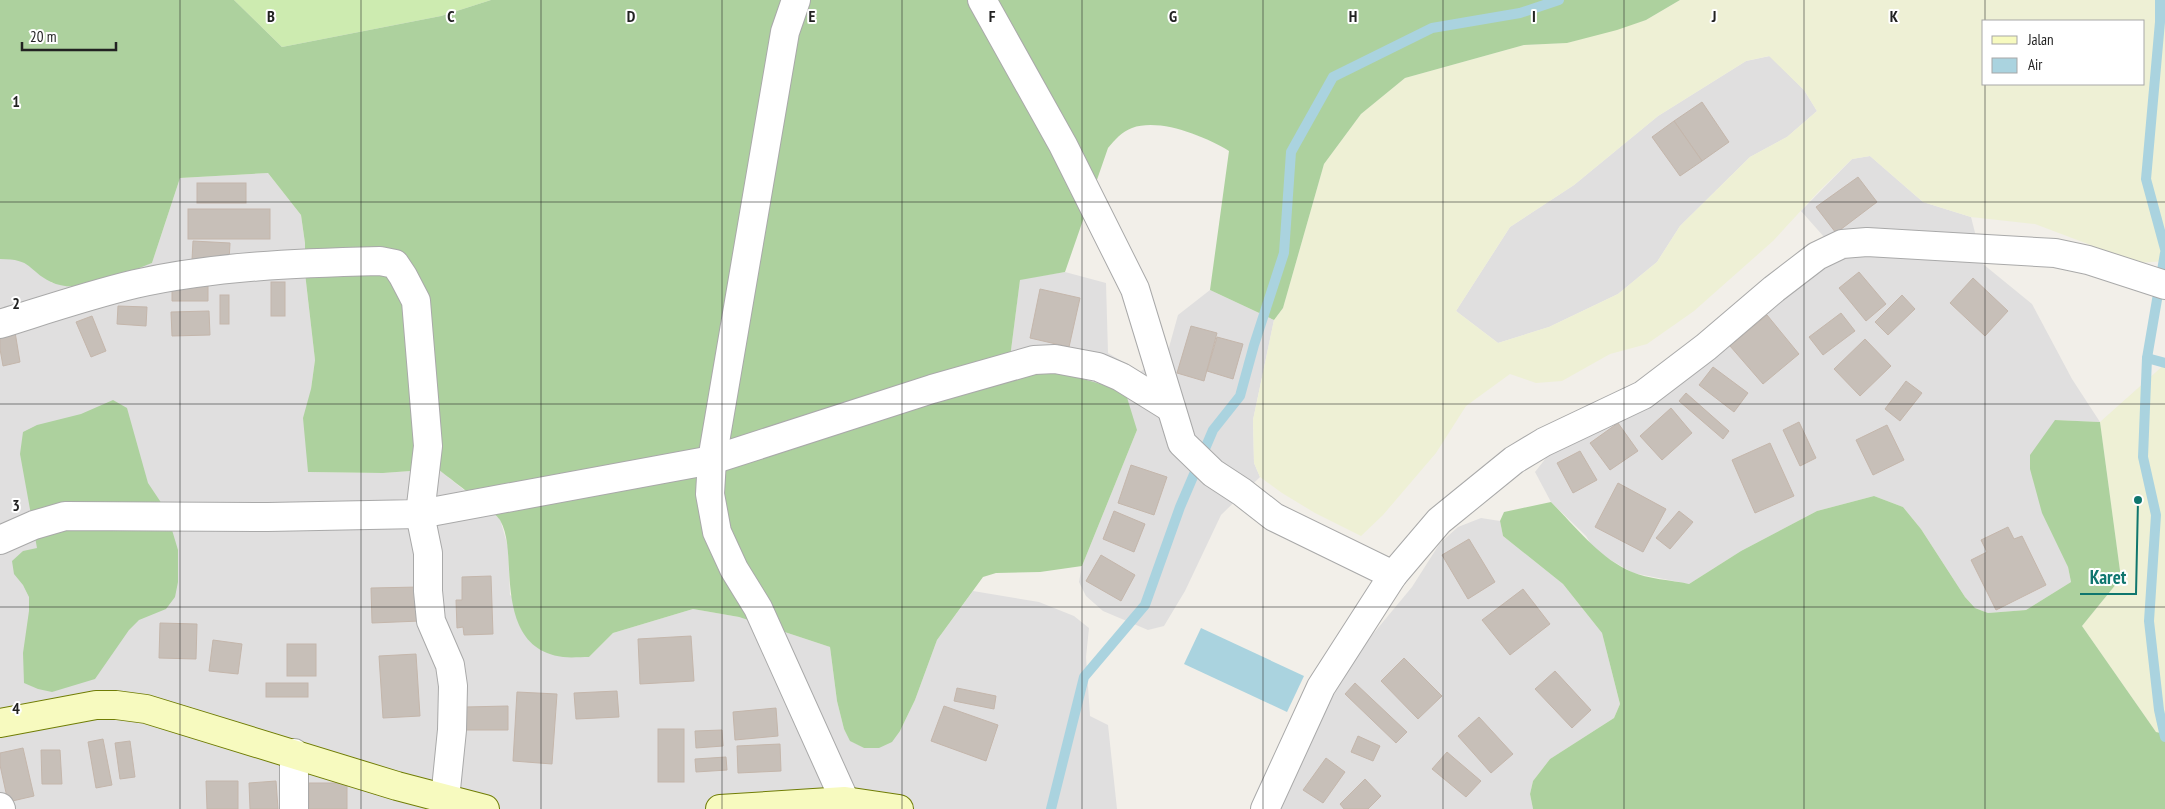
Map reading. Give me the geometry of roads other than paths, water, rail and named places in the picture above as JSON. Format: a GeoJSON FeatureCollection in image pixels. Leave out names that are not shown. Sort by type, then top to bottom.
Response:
{"type":"FeatureCollection","features":[{"type":"Feature","properties":{"kind":"street"},"geometry":{"type":"LineString","coordinates":[[796,0],[785,32],[712,460],[710,494],[717,532],[734,570],[758,608],[845,800]]}},
{"type":"Feature","properties":{"kind":"street"},"geometry":{"type":"LineString","coordinates":[[982,0],[1063,145],[1136,289],[1182,443],[1213,473],[1242,492],[1274,517],[1393,575]]}},
{"type":"Feature","properties":{"kind":"street"},"geometry":{"type":"LineString","coordinates":[[1267,808],[1322,687],[1393,575],[1439,521],[1514,460],[1544,442],[1643,395],[1706,347],[1818,256],[1842,244],[1867,242],[2055,253],[2088,260],[2165,285]]}},
{"type":"Feature","properties":{"kind":"street"},"geometry":{"type":"LineString","coordinates":[[0,324],[118,289],[186,274],[282,263],[380,261],[395,264],[416,301],[428,446],[420,514],[428,553],[430,621],[450,666],[453,686],[452,730],[445,799]]}},
{"type":"Feature","properties":{"kind":"street"},"geometry":{"type":"LineString","coordinates":[[0,540],[34,525],[65,516],[268,517],[420,514],[712,460],[932,389],[1034,360],[1055,359],[1098,366],[1121,377],[1171,408]]}},
{"type":"Feature","properties":{"kind":"street"},"geometry":{"type":"LineString","coordinates":[[0,723],[96,705],[116,705],[146,709],[397,786],[485,809]]}},
{"type":"Feature","properties":{"kind":"street"},"geometry":{"type":"LineString","coordinates":[[294,753],[294,809]]}},
{"type":"Feature","properties":{"kind":"street"},"geometry":{"type":"LineString","coordinates":[[720,809],[845,800],[899,809]]}},
{"type":"Feature","properties":{"kind":"water"},"geometry":{"type":"Polygon","coordinates":[[[1201,628],[1304,676],[1287,712],[1184,664],[1201,628]]]}},
{"type":"Feature","properties":{"kind":"waterway"},"geometry":{"type":"LineString","coordinates":[[1051,809],[1084,677],[1145,605],[1180,507],[1213,430],[1240,396],[1254,345],[1284,253],[1291,152],[1333,77],[1432,28],[1520,13],[1559,0]]}},
{"type":"Feature","properties":{"kind":"waterway"},"geometry":{"type":"LineString","coordinates":[[2160,0],[2160,22],[2146,179],[2165,249]]}},
{"type":"Feature","properties":{"kind":"waterway"},"geometry":{"type":"LineString","coordinates":[[2165,253],[2147,358],[2143,457],[2156,515],[2149,621],[2159,710],[2165,737]]}},
{"type":"Feature","properties":{"kind":"waterway"},"geometry":{"type":"LineString","coordinates":[[2147,358],[2165,363]]}},
{"type":"Feature","properties":{"kind":"place","name":"Karet"},"geometry":{"type":"Point","coordinates":[2138,500]}}]}
